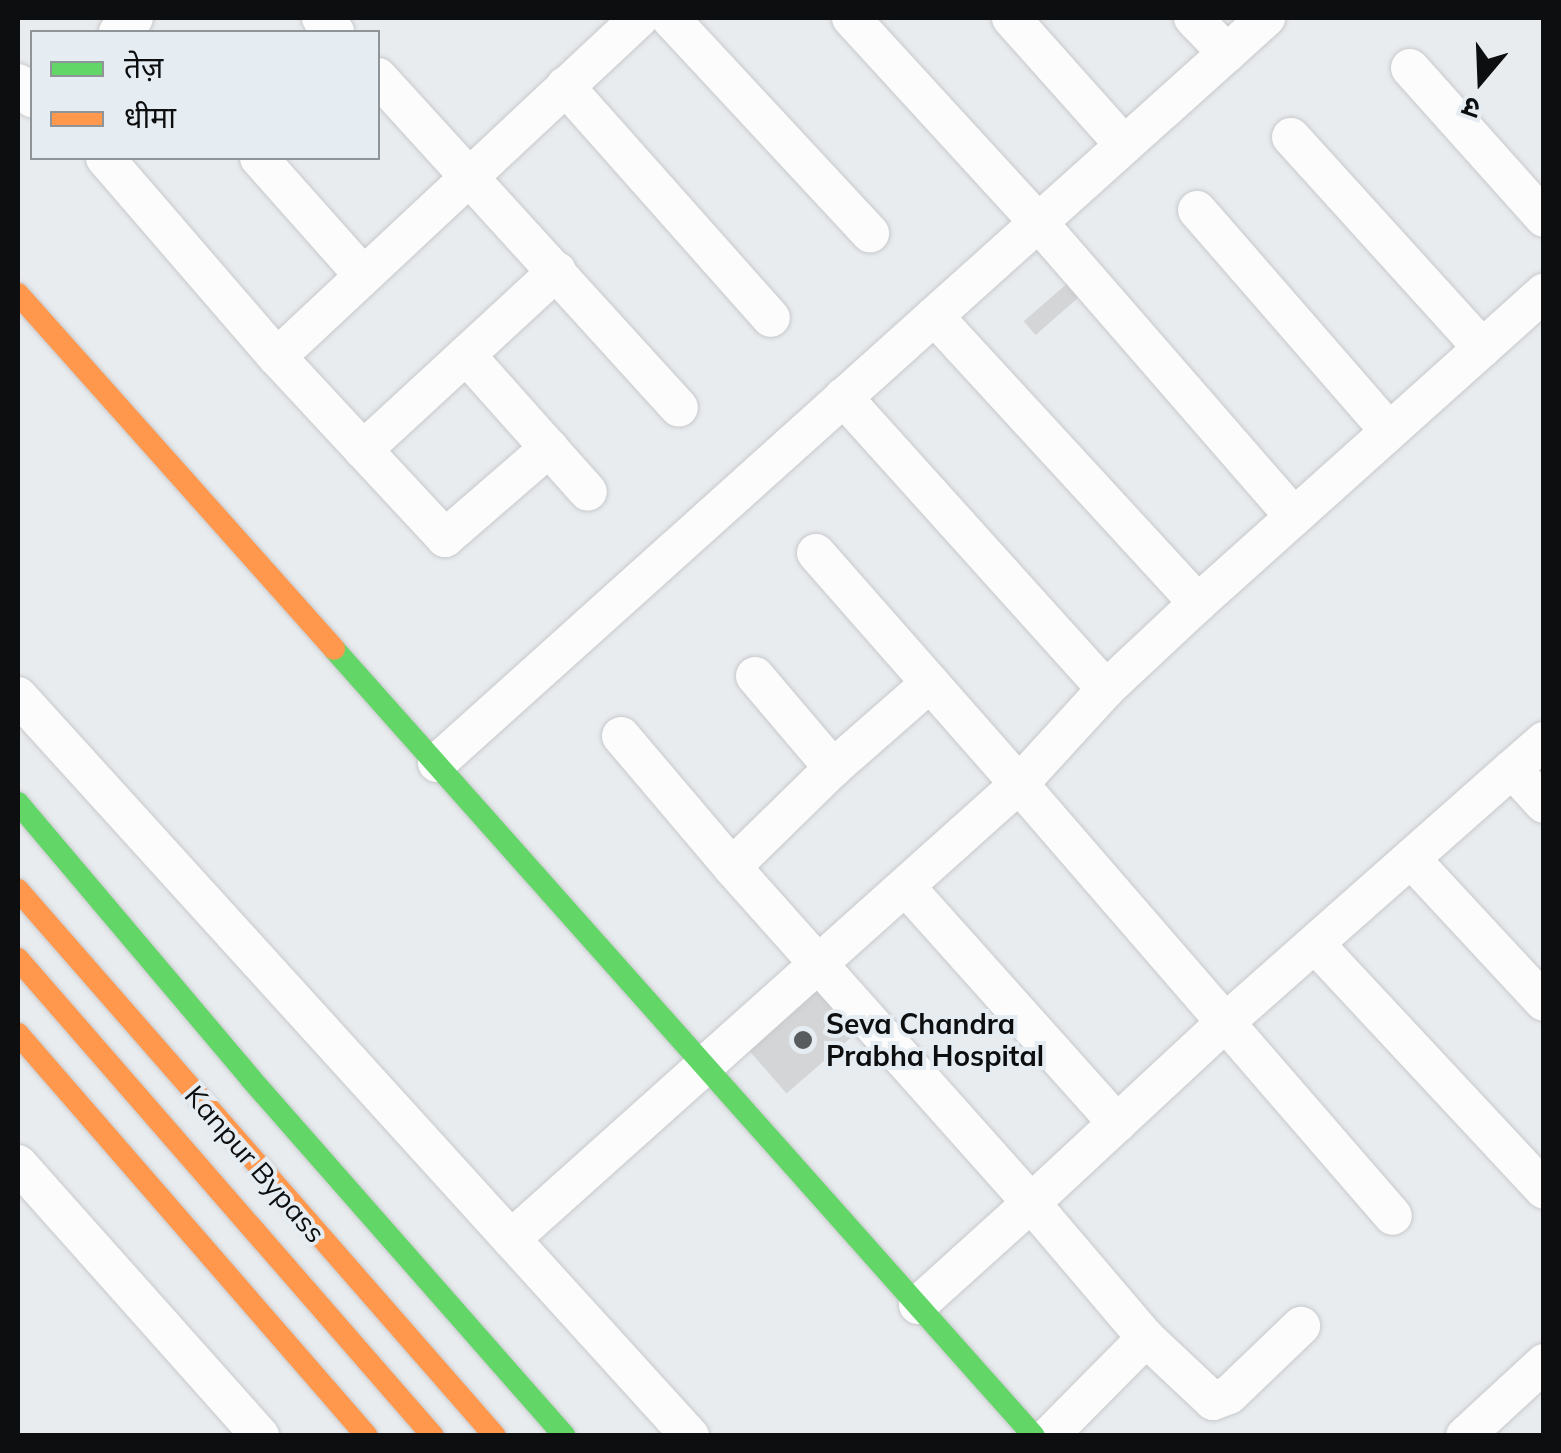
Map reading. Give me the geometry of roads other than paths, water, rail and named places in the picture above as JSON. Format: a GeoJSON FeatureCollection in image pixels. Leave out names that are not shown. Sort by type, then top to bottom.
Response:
{"type":"FeatureCollection","features":[{"type":"Feature","properties":{"kind":"main road"},"geometry":{"type":"LineString","coordinates":[[18,294],[1034,1436]]}},
{"type":"Feature","properties":{"kind":"main road"},"geometry":{"type":"LineString","coordinates":[[18,802],[251,1079],[565,1436]]}},
{"type":"Feature","properties":{"kind":"main road","name":"Kanpur Bypass"},"geometry":{"type":"LineString","coordinates":[[18,890],[496,1436]]}},
{"type":"Feature","properties":{"kind":"main road","name":"Kanpur Bypass"},"geometry":{"type":"LineString","coordinates":[[18,959],[434,1436]]}},
{"type":"Feature","properties":{"kind":"main road"},"geometry":{"type":"LineString","coordinates":[[18,1034],[367,1436]]}},
{"type":"Feature","properties":{"kind":"street"},"geometry":{"type":"LineString","coordinates":[[277,357],[639,18]]}},
{"type":"Feature","properties":{"kind":"street"},"geometry":{"type":"LineString","coordinates":[[670,18],[870,233]]}},
{"type":"Feature","properties":{"kind":"street"},"geometry":{"type":"LineString","coordinates":[[852,18],[1038,222],[1292,514]]}},
{"type":"Feature","properties":{"kind":"street"},"geometry":{"type":"LineString","coordinates":[[1011,18],[1124,145]]}},
{"type":"Feature","properties":{"kind":"street"},"geometry":{"type":"LineString","coordinates":[[1193,18],[1227,53]]}},
{"type":"Feature","properties":{"kind":"street"},"geometry":{"type":"LineString","coordinates":[[438,762],[1266,18]]}},
{"type":"Feature","properties":{"kind":"street"},"geometry":{"type":"LineString","coordinates":[[1410,68],[1544,218]]}},
{"type":"Feature","properties":{"kind":"street"},"geometry":{"type":"LineString","coordinates":[[380,79],[679,408]]}},
{"type":"Feature","properties":{"kind":"street"},"geometry":{"type":"LineString","coordinates":[[564,86],[772,318]]}},
{"type":"Feature","properties":{"kind":"street"},"geometry":{"type":"LineString","coordinates":[[1291,137],[1482,348]]}},
{"type":"Feature","properties":{"kind":"street"},"geometry":{"type":"LineString","coordinates":[[106,160],[277,357],[445,538],[549,448]]}},
{"type":"Feature","properties":{"kind":"street"},"geometry":{"type":"LineString","coordinates":[[261,160],[363,275]]}},
{"type":"Feature","properties":{"kind":"street"},"geometry":{"type":"LineString","coordinates":[[1197,210],[1388,430]]}},
{"type":"Feature","properties":{"kind":"street"},"geometry":{"type":"LineString","coordinates":[[363,450],[556,271]]}},
{"type":"Feature","properties":{"kind":"street"},"geometry":{"type":"LineString","coordinates":[[511,1239],[1020,784],[1106,689],[1198,602],[1292,514],[1544,293]]}},
{"type":"Feature","properties":{"kind":"street"},"geometry":{"type":"LineString","coordinates":[[934,316],[1198,602]]}},
{"type":"Feature","properties":{"kind":"street"},"geometry":{"type":"LineString","coordinates":[[466,355],[588,492]]}},
{"type":"Feature","properties":{"kind":"street"},"geometry":{"type":"LineString","coordinates":[[843,397],[1106,689]]}},
{"type":"Feature","properties":{"kind":"street"},"geometry":{"type":"LineString","coordinates":[[816,553],[1228,1021],[1393,1216]]}},
{"type":"Feature","properties":{"kind":"street"},"geometry":{"type":"LineString","coordinates":[[755,676],[833,768]]}},
{"type":"Feature","properties":{"kind":"street"},"geometry":{"type":"LineString","coordinates":[[732,867],[833,768],[930,683]]}},
{"type":"Feature","properties":{"kind":"street"},"geometry":{"type":"LineString","coordinates":[[18,696],[690,1436]]}},
{"type":"Feature","properties":{"kind":"street"},"geometry":{"type":"LineString","coordinates":[[620,736],[1146,1338],[1214,1400],[1230,1395],[1301,1326]]}},
{"type":"Feature","properties":{"kind":"street"},"geometry":{"type":"LineString","coordinates":[[918,1305],[1228,1021],[1544,741]]}},
{"type":"Feature","properties":{"kind":"street"},"geometry":{"type":"LineString","coordinates":[[1512,769],[1544,804]]}},
{"type":"Feature","properties":{"kind":"street"},"geometry":{"type":"LineString","coordinates":[[1411,858],[1544,1002]]}},
{"type":"Feature","properties":{"kind":"street"},"geometry":{"type":"LineString","coordinates":[[906,887],[1117,1123]]}},
{"type":"Feature","properties":{"kind":"street"},"geometry":{"type":"LineString","coordinates":[[1315,944],[1544,1190]]}},
{"type":"Feature","properties":{"kind":"street"},"geometry":{"type":"LineString","coordinates":[[18,1164],[260,1436]]}},
{"type":"Feature","properties":{"kind":"street"},"geometry":{"type":"LineString","coordinates":[[1049,1436],[1146,1338]]}},
{"type":"Feature","properties":{"kind":"street"},"geometry":{"type":"LineString","coordinates":[[1466,1436],[1544,1362]]}},
{"type":"Feature","properties":{"kind":"place","name":"Seva Chandra Prabha Hospital"},"geometry":{"type":"Point","coordinates":[803,1040]}}]}
